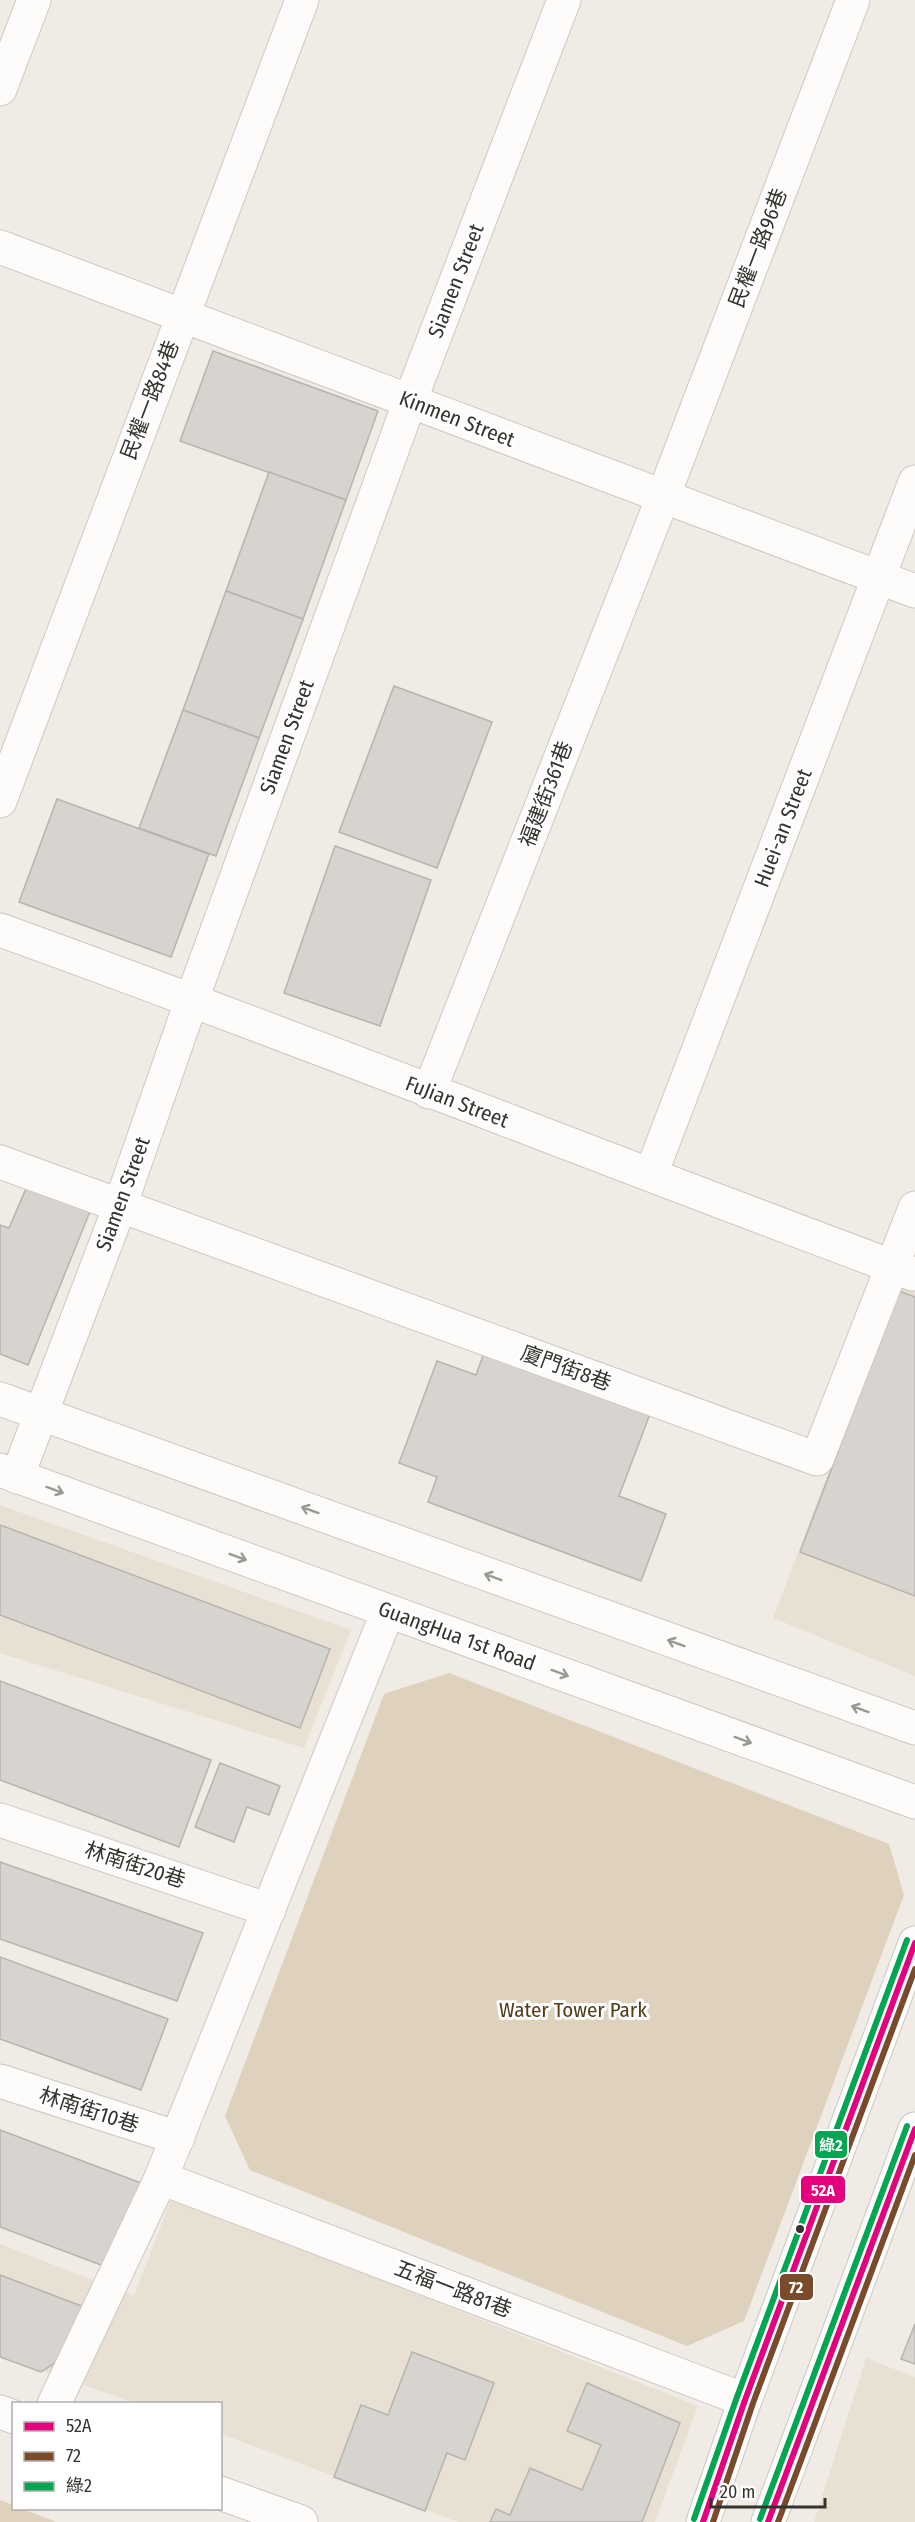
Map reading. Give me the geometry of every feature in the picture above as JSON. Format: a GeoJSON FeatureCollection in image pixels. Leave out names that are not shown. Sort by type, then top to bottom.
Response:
{"type":"FeatureCollection","features":[{"type":"Feature","properties":{"kind":"street"},"geometry":{"type":"LineString","coordinates":[[0,88],[34,0]]}},
{"type":"Feature","properties":{"kind":"street","name":"民權一路84巷"},"geometry":{"type":"LineString","coordinates":[[0,801],[302,0]]}},
{"type":"Feature","properties":{"kind":"street","name":"Siamen Street"},"geometry":{"type":"LineString","coordinates":[[9,1473],[42,1414],[120,1206],[192,999],[410,401],[564,0]]}},
{"type":"Feature","properties":{"kind":"street","name":"民權一路96巷"},"geometry":{"type":"LineString","coordinates":[[663,497],[853,0]]}},
{"type":"Feature","properties":{"kind":"street","name":"Kinmen Street"},"geometry":{"type":"LineString","coordinates":[[0,248],[915,591]]}},
{"type":"Feature","properties":{"kind":"street","name":"Huei-an Street"},"geometry":{"type":"LineString","coordinates":[[651,1174],[915,482]]}},
{"type":"Feature","properties":{"kind":"street","name":"福建街361巷"},"geometry":{"type":"LineString","coordinates":[[429,1092],[663,497]]}},
{"type":"Feature","properties":{"kind":"street","name":"FuJian Street"},"geometry":{"type":"LineString","coordinates":[[0,930],[192,999],[429,1092],[904,1270]]}},
{"type":"Feature","properties":{"kind":"street"},"geometry":{"type":"LineString","coordinates":[[0,1162],[120,1206]]}},
{"type":"Feature","properties":{"kind":"street","name":"廈門街8巷"},"geometry":{"type":"LineString","coordinates":[[120,1206],[817,1459],[904,1270]]}},
{"type":"Feature","properties":{"kind":"street"},"geometry":{"type":"LineString","coordinates":[[904,1270],[915,1208]]}},
{"type":"Feature","properties":{"kind":"street"},"geometry":{"type":"LineString","coordinates":[[0,1399],[915,1728]]}},
{"type":"Feature","properties":{"kind":"street","name":"GuangHua 1st Road"},"geometry":{"type":"LineString","coordinates":[[9,1473],[915,1802]]}},
{"type":"Feature","properties":{"kind":"street"},"geometry":{"type":"LineString","coordinates":[[54,2402],[178,2138],[388,1611]]}},
{"type":"Feature","properties":{"kind":"street","name":"林南街20巷"},"geometry":{"type":"LineString","coordinates":[[0,1820],[269,1910]]}},
{"type":"Feature","properties":{"kind":"street"},"geometry":{"type":"LineString","coordinates":[[703,2522],[745,2400],[915,1943]]}},
{"type":"Feature","properties":{"kind":"street","name":"林南街10巷"},"geometry":{"type":"LineString","coordinates":[[0,2081],[178,2138]]}},
{"type":"Feature","properties":{"kind":"street"},"geometry":{"type":"LineString","coordinates":[[768,2522],[915,2129]]}},
{"type":"Feature","properties":{"kind":"street","name":"五福一路81巷"},"geometry":{"type":"LineString","coordinates":[[161,2178],[745,2400]]}},
{"type":"Feature","properties":{"kind":"street"},"geometry":{"type":"LineString","coordinates":[[222,2494],[301,2522]]}},
{"type":"Feature","properties":{"kind":"shaded area"},"geometry":{"type":"Polygon","coordinates":[[[915,1244],[915,1676],[773,1618],[915,1244]]]}},
{"type":"Feature","properties":{"kind":"shaded area"},"geometry":{"type":"Polygon","coordinates":[[[0,1505],[351,1630],[304,1748],[0,1653],[0,1505]]]}},
{"type":"Feature","properties":{"kind":"shaded area"},"geometry":{"type":"Polygon","coordinates":[[[172,2197],[698,2406],[655,2522],[458,2522],[222,2434],[222,2402],[132,2402],[0,2356],[0,2244],[134,2296],[172,2197]]]}},
{"type":"Feature","properties":{"kind":"shaded area"},"geometry":{"type":"Polygon","coordinates":[[[866,2358],[915,2377],[915,2522],[814,2522],[866,2358]]]}},
{"type":"Feature","properties":{"kind":"green space","name":"Water Tower Park"},"geometry":{"type":"Polygon","coordinates":[[[449,1673],[889,1844],[904,1895],[744,2321],[687,2346],[250,2170],[225,2116],[384,1694],[449,1673]]]}},
{"type":"Feature","properties":{"kind":"green space"},"geometry":{"type":"Polygon","coordinates":[[[0,2500],[12,2505],[12,2510],[25,2510],[57,2522],[0,2522],[0,2500]]]}},
{"type":"Feature","properties":{"kind":"building"},"geometry":{"type":"Polygon","coordinates":[[[213,351],[378,411],[346,500],[180,441],[213,351]]]}},
{"type":"Feature","properties":{"kind":"building"},"geometry":{"type":"Polygon","coordinates":[[[269,472],[346,500],[303,619],[226,591],[269,472]]]}},
{"type":"Feature","properties":{"kind":"building"},"geometry":{"type":"Polygon","coordinates":[[[226,591],[303,619],[259,738],[183,710],[226,591]]]}},
{"type":"Feature","properties":{"kind":"building"},"geometry":{"type":"Polygon","coordinates":[[[394,686],[492,722],[437,868],[339,832],[394,686]]]}},
{"type":"Feature","properties":{"kind":"building"},"geometry":{"type":"Polygon","coordinates":[[[183,710],[259,738],[216,856],[139,828],[183,710]]]}},
{"type":"Feature","properties":{"kind":"building"},"geometry":{"type":"Polygon","coordinates":[[[57,799],[209,854],[171,957],[19,902],[57,799]]]}},
{"type":"Feature","properties":{"kind":"building"},"geometry":{"type":"Polygon","coordinates":[[[335,846],[431,880],[380,1026],[284,993],[335,846]]]}},
{"type":"Feature","properties":{"kind":"building"},"geometry":{"type":"Polygon","coordinates":[[[28,1184],[91,1209],[28,1365],[0,1354],[0,1225],[9,1228],[28,1184]]]}},
{"type":"Feature","properties":{"kind":"building"},"geometry":{"type":"Polygon","coordinates":[[[899,1291],[915,1297],[915,1596],[800,1552],[899,1291]]]}},
{"type":"Feature","properties":{"kind":"building"},"geometry":{"type":"Polygon","coordinates":[[[484,1353],[650,1414],[619,1496],[666,1514],[641,1581],[428,1502],[437,1477],[399,1463],[437,1361],[476,1375],[484,1353]]]}},
{"type":"Feature","properties":{"kind":"building"},"geometry":{"type":"Polygon","coordinates":[[[0,1525],[330,1649],[300,1728],[0,1615],[0,1525]]]}},
{"type":"Feature","properties":{"kind":"building"},"geometry":{"type":"Polygon","coordinates":[[[0,1681],[211,1760],[179,1847],[0,1780],[0,1681]]]}},
{"type":"Feature","properties":{"kind":"building"},"geometry":{"type":"Polygon","coordinates":[[[220,1763],[280,1786],[269,1815],[247,1807],[234,1842],[195,1827],[220,1763]]]}},
{"type":"Feature","properties":{"kind":"building"},"geometry":{"type":"Polygon","coordinates":[[[0,1862],[203,1933],[177,2001],[0,1939],[0,1862]]]}},
{"type":"Feature","properties":{"kind":"building"},"geometry":{"type":"Polygon","coordinates":[[[0,1957],[168,2019],[141,2090],[0,2039],[0,1957]]]}},
{"type":"Feature","properties":{"kind":"building"},"geometry":{"type":"Polygon","coordinates":[[[0,2130],[141,2183],[109,2268],[0,2227],[0,2130]]]}},
{"type":"Feature","properties":{"kind":"building"},"geometry":{"type":"Polygon","coordinates":[[[0,2275],[92,2310],[77,2349],[41,2372],[0,2357],[0,2275]]]}},
{"type":"Feature","properties":{"kind":"building"},"geometry":{"type":"Polygon","coordinates":[[[915,2324],[915,2364],[901,2359],[915,2324]]]}},
{"type":"Feature","properties":{"kind":"building"},"geometry":{"type":"Polygon","coordinates":[[[412,2352],[494,2383],[465,2460],[447,2453],[425,2511],[334,2477],[361,2405],[388,2415],[412,2352]]]}},
{"type":"Feature","properties":{"kind":"building"},"geometry":{"type":"Polygon","coordinates":[[[587,2383],[680,2423],[642,2522],[490,2522],[496,2509],[510,2515],[530,2468],[582,2490],[601,2445],[567,2431],[587,2383]]]}},
{"type":"Feature","properties":{"kind":"transit line","name":"綠2"},"geometry":{"type":"LineString","coordinates":[[694,2519],[907,1940]]}},
{"type":"Feature","properties":{"kind":"transit line","name":"52A"},"geometry":{"type":"LineString","coordinates":[[703,2522],[745,2400],[915,1943]]}},
{"type":"Feature","properties":{"kind":"transit line","name":"72"},"geometry":{"type":"LineString","coordinates":[[713,2522],[753,2403],[915,1969]]}},
{"type":"Feature","properties":{"kind":"transit line","name":"綠2"},"geometry":{"type":"LineString","coordinates":[[760,2519],[907,2126]]}},
{"type":"Feature","properties":{"kind":"transit line","name":"52A"},"geometry":{"type":"LineString","coordinates":[[768,2522],[915,2129]]}},
{"type":"Feature","properties":{"kind":"transit line","name":"72"},"geometry":{"type":"LineString","coordinates":[[778,2522],[915,2155]]}}]}
